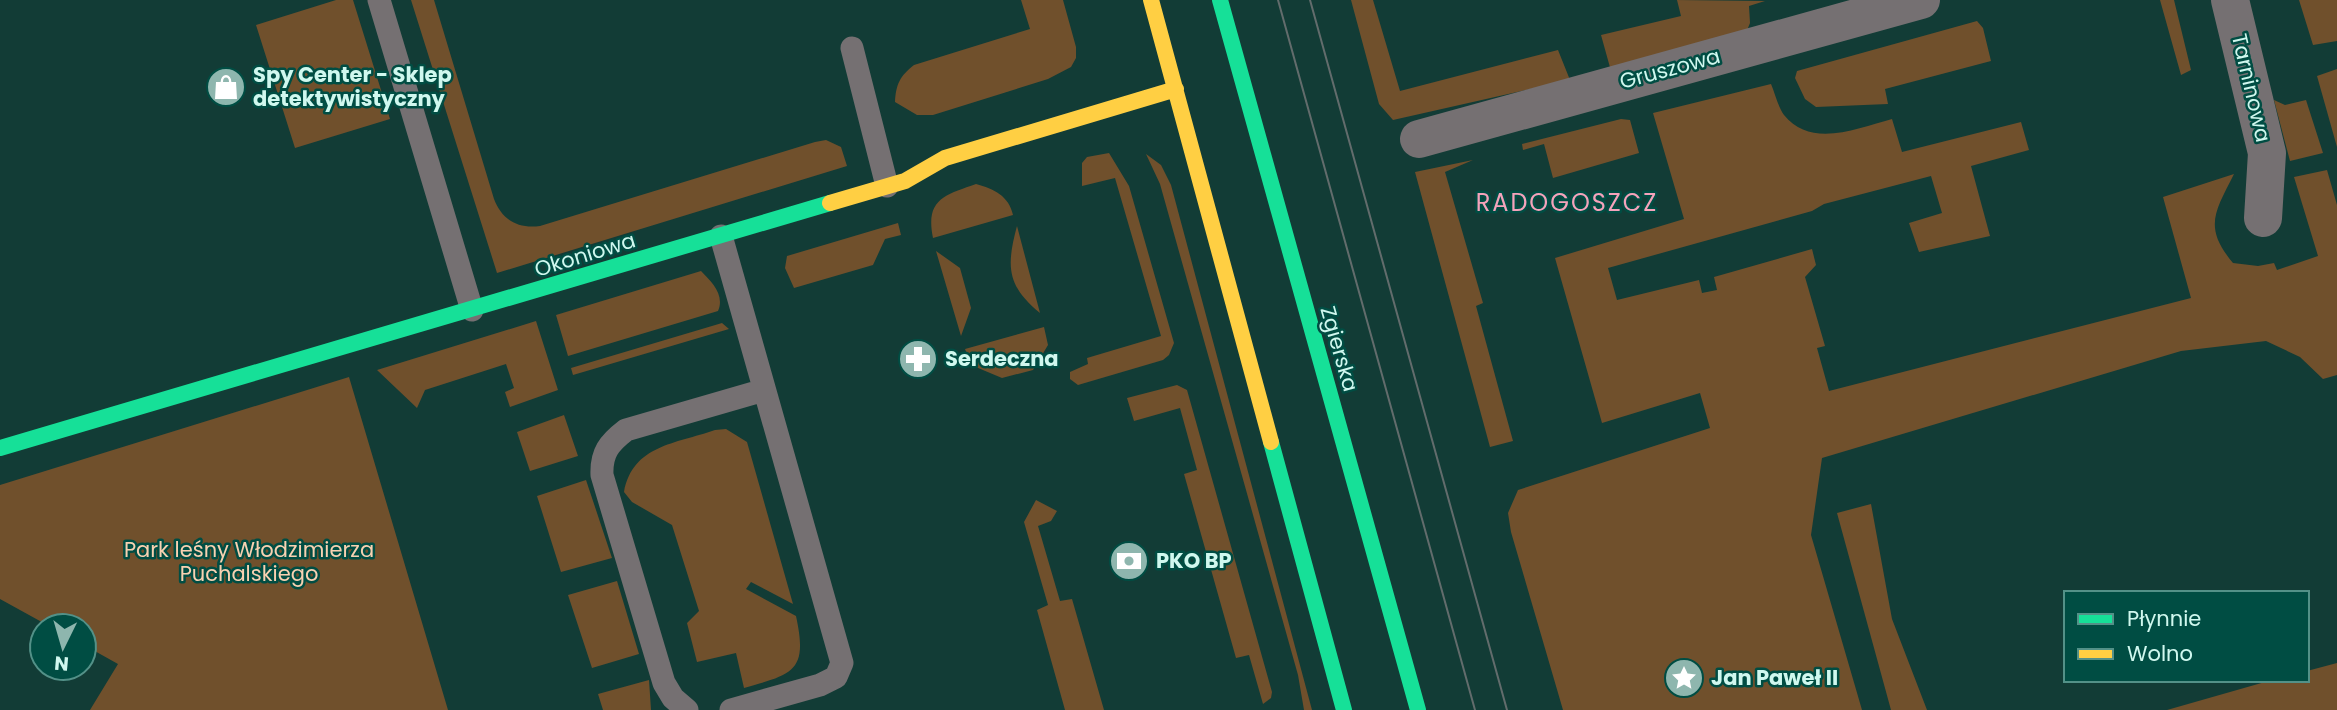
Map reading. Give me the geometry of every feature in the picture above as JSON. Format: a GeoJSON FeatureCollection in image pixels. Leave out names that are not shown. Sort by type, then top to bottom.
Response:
{"type":"FeatureCollection","features":[{"type":"Feature","properties":{"kind":"main road"},"geometry":{"type":"LineString","coordinates":[[1151,0],[1344,710]]}},
{"type":"Feature","properties":{"kind":"main road","name":"Zgierska"},"geometry":{"type":"LineString","coordinates":[[1220,0],[1418,710]]}},
{"type":"Feature","properties":{"kind":"main road","name":"Okoniowa"},"geometry":{"type":"LineString","coordinates":[[0,447],[905,181],[944,158],[1176,89]]}},
{"type":"Feature","properties":{"kind":"street","name":"Gruszowa"},"geometry":{"type":"LineString","coordinates":[[1419,139],[1921,0]]}},
{"type":"Feature","properties":{"kind":"street","name":"Tarninowa"},"geometry":{"type":"LineString","coordinates":[[2230,0],[2267,153],[2263,218]]}},
{"type":"Feature","properties":{"kind":"lane"},"geometry":{"type":"LineString","coordinates":[[379,0],[472,310]]}},
{"type":"Feature","properties":{"kind":"lane"},"geometry":{"type":"LineString","coordinates":[[852,48],[887,186]]}},
{"type":"Feature","properties":{"kind":"lane"},"geometry":{"type":"LineString","coordinates":[[721,236],[842,663],[836,677],[820,685],[731,710]]}},
{"type":"Feature","properties":{"kind":"lane"},"geometry":{"type":"LineString","coordinates":[[687,710],[673,698],[664,683],[602,475],[601,458],[611,442],[626,430],[764,390]]}},
{"type":"Feature","properties":{"kind":"green space"},"geometry":{"type":"Polygon","coordinates":[[[336,0],[353,0],[390,119],[295,148],[256,25],[336,0]]]}},
{"type":"Feature","properties":{"kind":"green space"},"geometry":{"type":"Polygon","coordinates":[[[411,0],[434,0],[494,199],[506,218],[518,224],[540,226],[826,140],[841,147],[847,166],[497,273],[411,0]]]}},
{"type":"Feature","properties":{"kind":"green space"},"geometry":{"type":"Polygon","coordinates":[[[1021,0],[1063,0],[1076,47],[1076,58],[1071,67],[1048,79],[933,115],[917,115],[895,102],[900,81],[914,65],[1030,29],[1021,0]]]}},
{"type":"Feature","properties":{"kind":"green space"},"geometry":{"type":"Polygon","coordinates":[[[1351,0],[1373,0],[1400,91],[1558,50],[1570,80],[1393,120],[1379,104],[1351,0]]]}},
{"type":"Feature","properties":{"kind":"green space"},"geometry":{"type":"Polygon","coordinates":[[[1677,0],[1765,1],[1749,6],[1750,23],[1746,33],[1611,71],[1601,35],[1681,16],[1677,0]]]}},
{"type":"Feature","properties":{"kind":"green space"},"geometry":{"type":"Polygon","coordinates":[[[2160,0],[2174,0],[2191,70],[2181,75],[2160,0]]]}},
{"type":"Feature","properties":{"kind":"green space"},"geometry":{"type":"Polygon","coordinates":[[[2299,0],[2337,0],[2337,41],[2313,45],[2299,0]]]}},
{"type":"Feature","properties":{"kind":"green space"},"geometry":{"type":"Polygon","coordinates":[[[1977,21],[1983,28],[1991,61],[1885,89],[1888,104],[1816,107],[1805,99],[1795,78],[1797,71],[1977,21]]]}},
{"type":"Feature","properties":{"kind":"green space"},"geometry":{"type":"Polygon","coordinates":[[[2337,69],[2337,147],[2317,76],[2337,69]]]}},
{"type":"Feature","properties":{"kind":"green space"},"geometry":{"type":"Polygon","coordinates":[[[1771,84],[1782,112],[1795,125],[1821,134],[1850,131],[1892,119],[1902,152],[2021,122],[2029,150],[1971,166],[1990,236],[1919,252],[1909,223],[1942,213],[1931,176],[1824,204],[1812,211],[1608,268],[1617,300],[1699,280],[1702,293],[1717,290],[1714,277],[1812,249],[1816,265],[1805,277],[1825,346],[1817,348],[1829,391],[2191,298],[2163,197],[2234,174],[2215,219],[2218,239],[2233,263],[2258,266],[2274,263],[2277,270],[2318,256],[2294,177],[2327,170],[2337,205],[2337,375],[2323,379],[2300,357],[2266,341],[2181,351],[1822,458],[1811,535],[1862,710],[1563,710],[1511,532],[1508,513],[1518,490],[1710,428],[1700,393],[1602,423],[1555,258],[1684,219],[1653,113],[1771,84]]]}},
{"type":"Feature","properties":{"kind":"green space"},"geometry":{"type":"Polygon","coordinates":[[[2274,100],[2285,105],[2306,100],[2323,153],[2290,161],[2274,100]]]}},
{"type":"Feature","properties":{"kind":"green space"},"geometry":{"type":"Polygon","coordinates":[[[1621,119],[1630,120],[1639,153],[1553,178],[1544,144],[1523,150],[1522,144],[1621,119]]]}},
{"type":"Feature","properties":{"kind":"green space"},"geometry":{"type":"Polygon","coordinates":[[[1109,153],[1129,186],[1174,343],[1169,355],[1163,360],[1078,385],[1070,379],[1070,372],[1088,364],[1087,358],[1161,336],[1115,178],[1082,186],[1082,163],[1087,157],[1109,153]]]}},
{"type":"Feature","properties":{"kind":"green space"},"geometry":{"type":"Polygon","coordinates":[[[1146,154],[1161,165],[1171,185],[1312,710],[1304,710],[1298,675],[1160,184],[1146,154]]]}},
{"type":"Feature","properties":{"kind":"green space"},"geometry":{"type":"Polygon","coordinates":[[[1473,160],[1445,172],[1483,303],[1476,306],[1513,441],[1490,447],[1415,172],[1473,160]]]}},
{"type":"Feature","properties":{"kind":"green space"},"geometry":{"type":"Polygon","coordinates":[[[976,184],[1000,194],[1013,215],[933,238],[932,215],[940,200],[976,184]]]}},
{"type":"Feature","properties":{"kind":"green space"},"geometry":{"type":"Polygon","coordinates":[[[898,223],[901,235],[885,239],[873,265],[794,288],[785,268],[787,256],[898,223]]]}},
{"type":"Feature","properties":{"kind":"green space"},"geometry":{"type":"Polygon","coordinates":[[[1017,226],[1040,313],[1021,294],[1012,275],[1011,253],[1017,226]]]}},
{"type":"Feature","properties":{"kind":"green space"},"geometry":{"type":"Polygon","coordinates":[[[936,251],[960,268],[971,308],[961,336],[936,251]]]}},
{"type":"Feature","properties":{"kind":"green space"},"geometry":{"type":"Polygon","coordinates":[[[701,271],[719,294],[718,311],[568,356],[556,315],[701,271]]]}},
{"type":"Feature","properties":{"kind":"green space"},"geometry":{"type":"Polygon","coordinates":[[[536,321],[558,390],[510,407],[505,392],[514,388],[506,364],[425,390],[417,408],[377,370],[536,321]]]}},
{"type":"Feature","properties":{"kind":"green space"},"geometry":{"type":"Polygon","coordinates":[[[722,323],[729,329],[573,375],[571,368],[722,323]]]}},
{"type":"Feature","properties":{"kind":"green space"},"geometry":{"type":"Polygon","coordinates":[[[1044,327],[1048,345],[1033,370],[1002,378],[971,365],[965,349],[1044,327]]]}},
{"type":"Feature","properties":{"kind":"green space","name":"Park leśny Włodzimierza Puchalskiego"},"geometry":{"type":"Polygon","coordinates":[[[349,377],[448,710],[90,710],[118,664],[98,653],[98,612],[28,612],[28,614],[0,599],[0,485],[349,377]]]}},
{"type":"Feature","properties":{"kind":"green space"},"geometry":{"type":"Polygon","coordinates":[[[1177,385],[1187,390],[1272,692],[1271,698],[1263,704],[1249,655],[1236,658],[1184,474],[1197,470],[1180,408],[1134,421],[1127,398],[1177,385]]]}},
{"type":"Feature","properties":{"kind":"green space"},"geometry":{"type":"Polygon","coordinates":[[[564,415],[578,456],[530,471],[517,432],[564,415]]]}},
{"type":"Feature","properties":{"kind":"green space"},"geometry":{"type":"Polygon","coordinates":[[[726,429],[747,442],[793,604],[751,582],[746,589],[796,616],[800,648],[798,659],[786,674],[744,688],[736,653],[697,662],[687,623],[699,611],[672,525],[632,502],[624,492],[636,464],[646,455],[671,443],[726,429]]]}},
{"type":"Feature","properties":{"kind":"green space"},"geometry":{"type":"Polygon","coordinates":[[[586,480],[612,558],[561,572],[537,496],[586,480]]]}},
{"type":"Feature","properties":{"kind":"green space"},"geometry":{"type":"Polygon","coordinates":[[[1036,500],[1057,511],[1051,521],[1038,526],[1060,601],[1072,599],[1104,710],[1065,710],[1037,610],[1048,605],[1024,522],[1036,500]]]}},
{"type":"Feature","properties":{"kind":"green space"},"geometry":{"type":"Polygon","coordinates":[[[1871,504],[1892,619],[1927,710],[1891,710],[1837,513],[1871,504]]]}},
{"type":"Feature","properties":{"kind":"green space"},"geometry":{"type":"Polygon","coordinates":[[[617,581],[639,654],[592,668],[568,595],[617,581]]]}},
{"type":"Feature","properties":{"kind":"green space"},"geometry":{"type":"Polygon","coordinates":[[[2337,663],[2337,710],[2167,710],[2265,682],[2309,682],[2309,670],[2337,663]]]}},
{"type":"Feature","properties":{"kind":"green space"},"geometry":{"type":"Polygon","coordinates":[[[649,680],[651,710],[603,710],[598,694],[649,680]]]}},
{"type":"Feature","properties":{"kind":"tram line"},"geometry":{"type":"LineString","coordinates":[[1278,0],[1475,710]]}},
{"type":"Feature","properties":{"kind":"tram line"},"geometry":{"type":"LineString","coordinates":[[1310,0],[1507,710]]}},
{"type":"Feature","properties":{"kind":"traffic: fast"},"geometry":{"type":"LineString","coordinates":[[1220,0],[1418,710]]}},
{"type":"Feature","properties":{"kind":"traffic: fast"},"geometry":{"type":"LineString","coordinates":[[0,448],[830,203]]}},
{"type":"Feature","properties":{"kind":"traffic: fast"},"geometry":{"type":"LineString","coordinates":[[1271,442],[1344,710]]}},
{"type":"Feature","properties":{"kind":"traffic: slow"},"geometry":{"type":"LineString","coordinates":[[1151,0],[1271,442]]}},
{"type":"Feature","properties":{"kind":"traffic: slow"},"geometry":{"type":"LineString","coordinates":[[830,203],[905,181],[945,158],[1176,89]]}},
{"type":"Feature","properties":{"kind":"place","name":"Spy Center - Sklep detektywistyczny"},"geometry":{"type":"Point","coordinates":[226,87]}},
{"type":"Feature","properties":{"kind":"place","name":"Serdeczna"},"geometry":{"type":"Point","coordinates":[918,359]}},
{"type":"Feature","properties":{"kind":"place","name":"PKO BP"},"geometry":{"type":"Point","coordinates":[1129,561]}},
{"type":"Feature","properties":{"kind":"place","name":"Jan Paweł II"},"geometry":{"type":"Point","coordinates":[1684,678]}},
{"type":"Feature","properties":{"kind":"district","name":"RADOGOSZCZ"},"geometry":{"type":"Point","coordinates":[1567,203]}}]}
